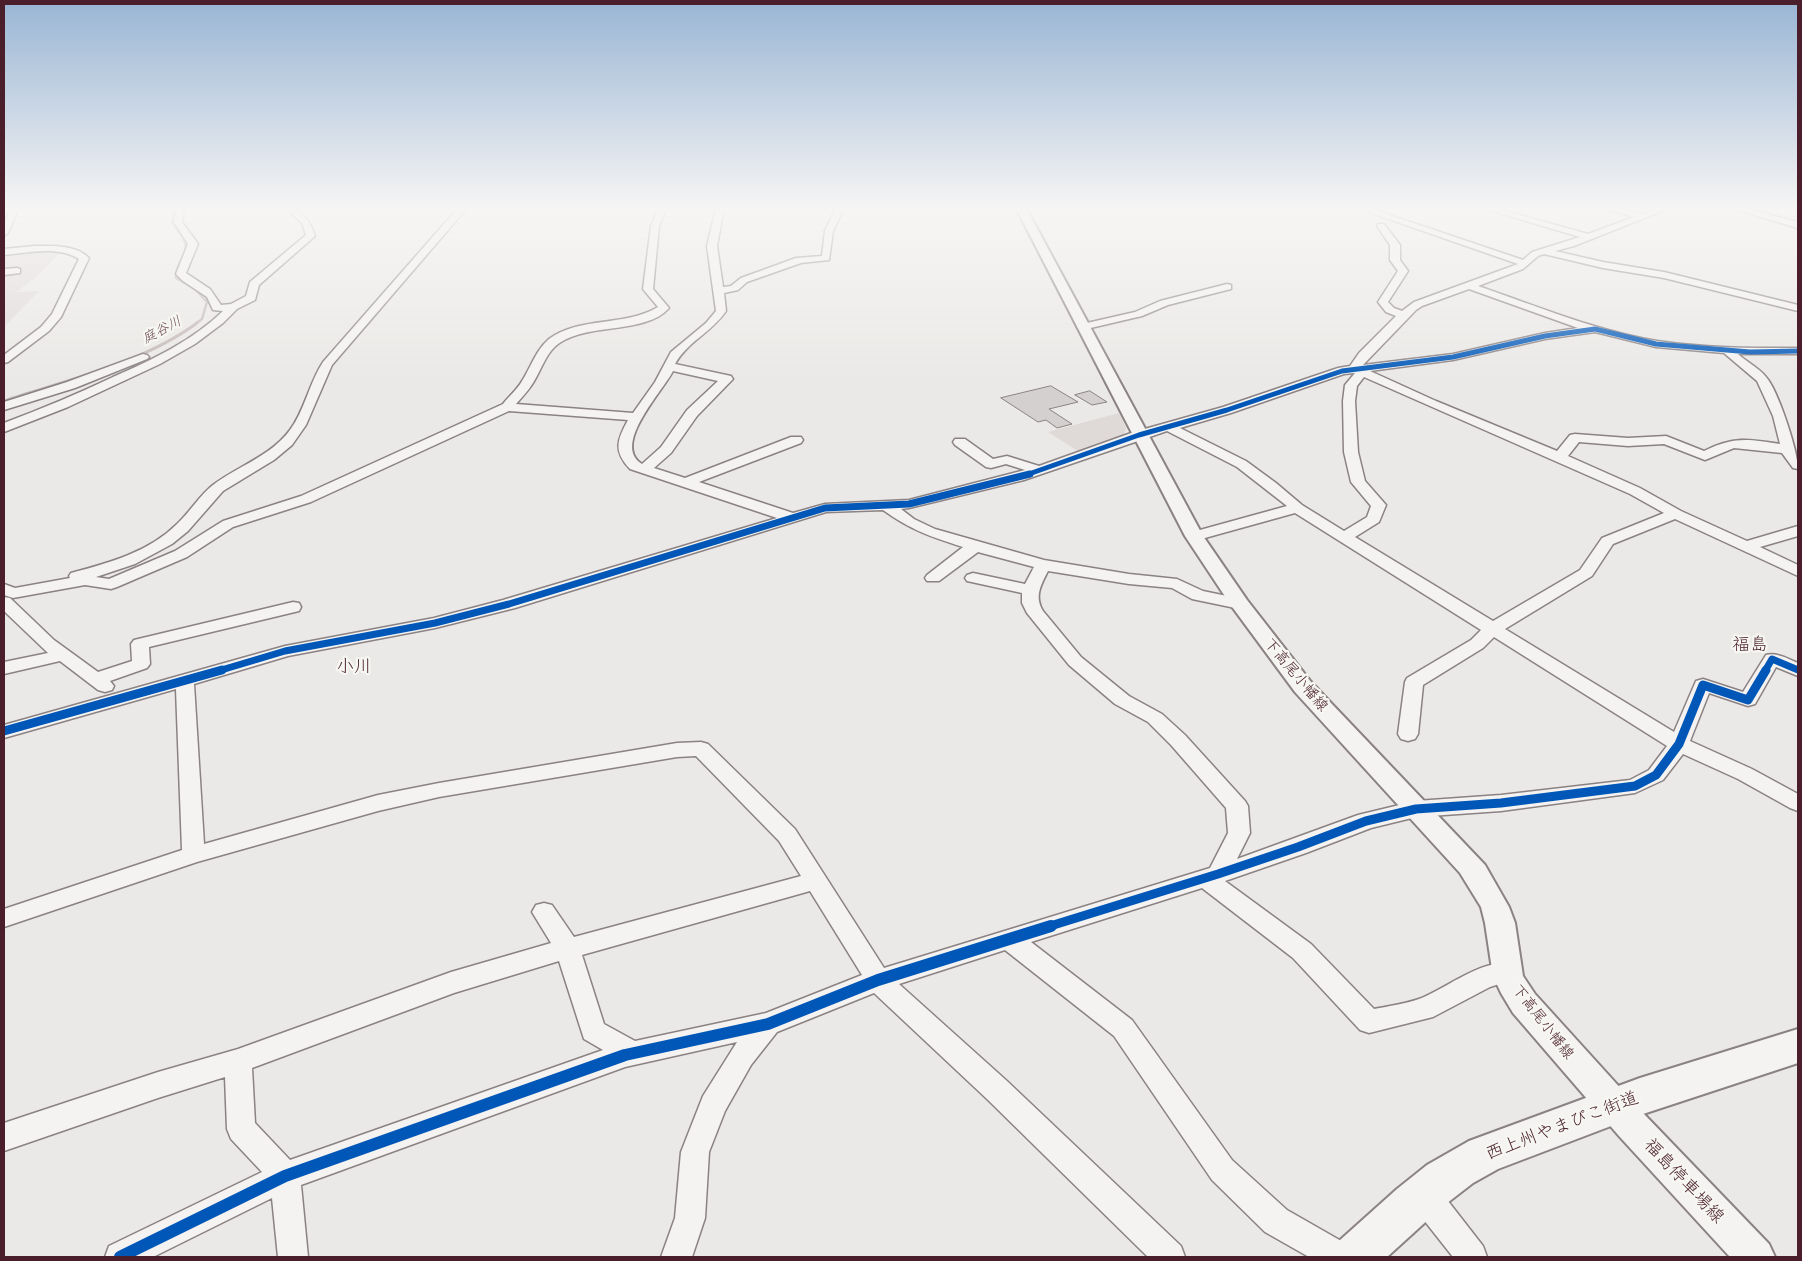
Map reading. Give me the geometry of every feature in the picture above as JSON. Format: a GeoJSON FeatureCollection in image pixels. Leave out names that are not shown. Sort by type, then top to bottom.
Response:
{"type":"FeatureCollection","features":[{"type":"Feature","properties":{"kind":"highway","name":"西上州やまびこ街道"},"geometry":{"type":"LineString","coordinates":[[1355,1257],[1388,1224],[1423,1194],[1476,1158],[1670,1085],[1798,1046]]}},
{"type":"Feature","properties":{"kind":"main road","name":"下高尾小幡線"},"geometry":{"type":"LineString","coordinates":[[1051,267],[1138,435],[1194,536],[1240,604],[1303,687],[1470,866],[1483,883],[1500,922],[1506,972],[1515,991],[1613,1105]]}},
{"type":"Feature","properties":{"kind":"main road","name":"福島停車場線"},"geometry":{"type":"LineString","coordinates":[[1613,1105],[1756,1257]]}},
{"type":"Feature","properties":{"kind":"street"},"geometry":{"type":"LineString","coordinates":[[4,360],[45,330],[57,315],[80,267]]}},
{"type":"Feature","properties":{"kind":"street"},"geometry":{"type":"LineString","coordinates":[[183,267],[181,274],[209,292],[214,298],[217,308],[233,307]]}},
{"type":"Feature","properties":{"kind":"street"},"geometry":{"type":"LineString","coordinates":[[4,428],[96,390],[168,356],[206,332],[233,307],[250,298],[254,284],[274,267]]}},
{"type":"Feature","properties":{"kind":"street"},"geometry":{"type":"LineString","coordinates":[[412,267],[327,364],[297,431],[292,437],[263,460],[216,490],[178,533],[163,544],[124,563],[88,574],[4,589],[13,593],[85,580],[111,584],[181,554],[228,524],[306,499],[507,407],[526,385],[552,341],[577,330],[639,319],[652,315],[664,308],[648,289],[650,267]]}},
{"type":"Feature","properties":{"kind":"street"},"geometry":{"type":"LineString","coordinates":[[715,267],[721,311],[717,319],[681,350],[668,366],[627,436],[625,451],[635,466],[793,518]]}},
{"type":"Feature","properties":{"kind":"street"},"geometry":{"type":"LineString","coordinates":[[719,291],[734,288],[744,280],[784,267]]}},
{"type":"Feature","properties":{"kind":"street"},"geometry":{"type":"LineString","coordinates":[[1400,267],[1403,271],[1402,276],[1387,291],[1383,302],[1390,310],[1402,315]]}},
{"type":"Feature","properties":{"kind":"street"},"geometry":{"type":"LineString","coordinates":[[1343,538],[1374,519],[1379,505],[1358,482],[1350,452],[1349,401],[1351,385],[1367,350],[1379,342],[1402,315],[1418,304],[1520,267]]}},
{"type":"Feature","properties":{"kind":"street"},"geometry":{"type":"LineString","coordinates":[[1614,267],[1664,275],[1798,308]]}},
{"type":"Feature","properties":{"kind":"street"},"geometry":{"type":"LineString","coordinates":[[4,272],[16,271]]}},
{"type":"Feature","properties":{"kind":"street"},"geometry":{"type":"LineString","coordinates":[[1470,286],[1589,329]]}},
{"type":"Feature","properties":{"kind":"street"},"geometry":{"type":"LineString","coordinates":[[1082,327],[1138,314],[1164,303],[1226,287]]}},
{"type":"Feature","properties":{"kind":"street"},"geometry":{"type":"LineString","coordinates":[[4,731],[285,651],[427,624],[508,604],[824,508],[909,504],[944,496],[1095,452],[1138,435],[1227,410],[1325,375],[1453,357],[1546,336],[1589,329],[1604,330],[1656,344],[1727,350],[1798,351]]}},
{"type":"Feature","properties":{"kind":"street"},"geometry":{"type":"LineString","coordinates":[[1727,350],[1762,379],[1779,416],[1790,456],[1798,465]]}},
{"type":"Feature","properties":{"kind":"street"},"geometry":{"type":"LineString","coordinates":[[4,406],[57,390],[150,355],[168,356]]}},
{"type":"Feature","properties":{"kind":"street"},"geometry":{"type":"LineString","coordinates":[[644,469],[666,450],[692,413],[727,379],[668,366]]}},
{"type":"Feature","properties":{"kind":"street"},"geometry":{"type":"LineString","coordinates":[[1359,371],[1635,491],[1676,514],[1798,571]]}},
{"type":"Feature","properties":{"kind":"street"},"geometry":{"type":"LineString","coordinates":[[507,407],[637,417]]}},
{"type":"Feature","properties":{"kind":"street"},"geometry":{"type":"LineString","coordinates":[[1167,426],[1223,454],[1280,492],[1297,508],[1343,538],[1679,744],[1745,774],[1798,804]]}},
{"type":"Feature","properties":{"kind":"street"},"geometry":{"type":"LineString","coordinates":[[1559,457],[1564,454],[1575,438],[1628,442],[1666,440],[1705,456],[1732,443],[1766,448],[1773,446],[1788,450]]}},
{"type":"Feature","properties":{"kind":"street"},"geometry":{"type":"LineString","coordinates":[[684,483],[796,440]]}},
{"type":"Feature","properties":{"kind":"street"},"geometry":{"type":"LineString","coordinates":[[960,442],[991,464],[1007,460],[1038,470]]}},
{"type":"Feature","properties":{"kind":"street"},"geometry":{"type":"LineString","coordinates":[[887,506],[909,522],[930,532],[1043,565],[1128,579],[1178,584],[1198,595],[1240,604]]}},
{"type":"Feature","properties":{"kind":"street"},"geometry":{"type":"LineString","coordinates":[[1194,536],[1297,508]]}},
{"type":"Feature","properties":{"kind":"street"},"geometry":{"type":"LineString","coordinates":[[1408,734],[1414,682],[1477,644],[1492,629],[1586,573],[1607,540],[1676,514]]}},
{"type":"Feature","properties":{"kind":"street"},"geometry":{"type":"LineString","coordinates":[[1748,546],[1798,531]]}},
{"type":"Feature","properties":{"kind":"street"},"geometry":{"type":"LineString","coordinates":[[933,578],[975,546]]}},
{"type":"Feature","properties":{"kind":"street"},"geometry":{"type":"LineString","coordinates":[[1043,565],[1030,590],[1030,602],[1036,613],[1075,661],[1122,700],[1155,718],[1178,740],[1237,806],[1239,833],[1212,876]]}},
{"type":"Feature","properties":{"kind":"street"},"geometry":{"type":"LineString","coordinates":[[973,578],[1030,590]]}},
{"type":"Feature","properties":{"kind":"street"},"geometry":{"type":"LineString","coordinates":[[4,602],[48,644],[122,698]]}},
{"type":"Feature","properties":{"kind":"street"},"geometry":{"type":"LineString","coordinates":[[96,678],[141,664],[140,644],[293,607]]}},
{"type":"Feature","properties":{"kind":"street"},"geometry":{"type":"LineString","coordinates":[[4,668],[63,654]]}},
{"type":"Feature","properties":{"kind":"street"},"geometry":{"type":"LineString","coordinates":[[120,1257],[285,1176],[632,1053],[768,1024],[878,980],[1212,876],[1298,847],[1366,821],[1416,809],[1501,803],[1634,786],[1656,775],[1679,744],[1703,685],[1748,700],[1772,659],[1798,670]]}},
{"type":"Feature","properties":{"kind":"street"},"geometry":{"type":"LineString","coordinates":[[185,681],[193,855]]}},
{"type":"Feature","properties":{"kind":"street"},"geometry":{"type":"LineString","coordinates":[[4,918],[193,855],[417,794],[678,750],[700,750],[788,835],[814,880],[878,980],[998,1090],[1170,1257]]}},
{"type":"Feature","properties":{"kind":"street"},"geometry":{"type":"LineString","coordinates":[[1212,876],[1302,951],[1369,1022],[1424,1009],[1484,978],[1506,972]]}},
{"type":"Feature","properties":{"kind":"street"},"geometry":{"type":"LineString","coordinates":[[4,1137],[158,1085],[238,1061],[451,983],[568,948],[637,931],[814,880]]}},
{"type":"Feature","properties":{"kind":"street"},"geometry":{"type":"LineString","coordinates":[[544,912],[568,948],[593,1031],[632,1053]]}},
{"type":"Feature","properties":{"kind":"street"},"geometry":{"type":"LineString","coordinates":[[1010,940],[1123,1028],[1222,1170],[1276,1221],[1339,1257]]}},
{"type":"Feature","properties":{"kind":"street"},"geometry":{"type":"LineString","coordinates":[[677,1257],[690,1218],[695,1152],[713,1105],[742,1056],[768,1024]]}},
{"type":"Feature","properties":{"kind":"street"},"geometry":{"type":"LineString","coordinates":[[238,1061],[241,1129],[285,1176],[293,1257]]}},
{"type":"Feature","properties":{"kind":"street"},"geometry":{"type":"LineString","coordinates":[[1423,1194],[1472,1257]]}},
{"type":"Feature","properties":{"kind":"shaded area"},"geometry":{"type":"Polygon","coordinates":[[[4,267],[46,267],[16,292],[39,291],[4,327],[4,267]]]}},
{"type":"Feature","properties":{"kind":"shaded area"},"geometry":{"type":"Polygon","coordinates":[[[1119,413],[1126,428],[1123,437],[1081,453],[1048,432],[1119,413]]]}},
{"type":"Feature","properties":{"kind":"building"},"geometry":{"type":"Polygon","coordinates":[[[1051,386],[1078,402],[1049,409],[1072,424],[1057,428],[1046,420],[1038,422],[1001,398],[1051,386]]]}},
{"type":"Feature","properties":{"kind":"building"},"geometry":{"type":"Polygon","coordinates":[[[1090,391],[1107,402],[1092,405],[1075,395],[1090,391]]]}},
{"type":"Feature","properties":{"kind":"waterway","name":"庭谷川"},"geometry":{"type":"LineString","coordinates":[[178,267],[176,278],[195,289],[207,302],[202,319],[195,324]]}},
{"type":"Feature","properties":{"kind":"waterway","name":"庭谷川"},"geometry":{"type":"LineString","coordinates":[[4,401],[79,378],[129,360],[176,337],[197,323]]}},
{"type":"Feature","properties":{"kind":"cycle path"},"geometry":{"type":"LineString","coordinates":[[4,731],[285,651],[435,623],[509,604],[825,508],[909,504],[1019,477],[1095,452],[1139,435],[1227,410],[1342,371],[1453,357],[1545,336],[1595,329],[1656,344],[1750,352],[1798,351]]}},
{"type":"Feature","properties":{"kind":"cycle path"},"geometry":{"type":"LineString","coordinates":[[120,1257],[285,1176],[625,1055],[768,1024],[878,980],[1218,874],[1298,847],[1366,821],[1416,809],[1501,803],[1635,786],[1656,775],[1679,744],[1703,685],[1748,700],[1772,659],[1798,670]]}},
{"type":"Feature","properties":{"kind":"district","name":"福島"},"geometry":{"type":"Point","coordinates":[1750,645]}},
{"type":"Feature","properties":{"kind":"district","name":"小川"},"geometry":{"type":"Point","coordinates":[354,667]}}]}
